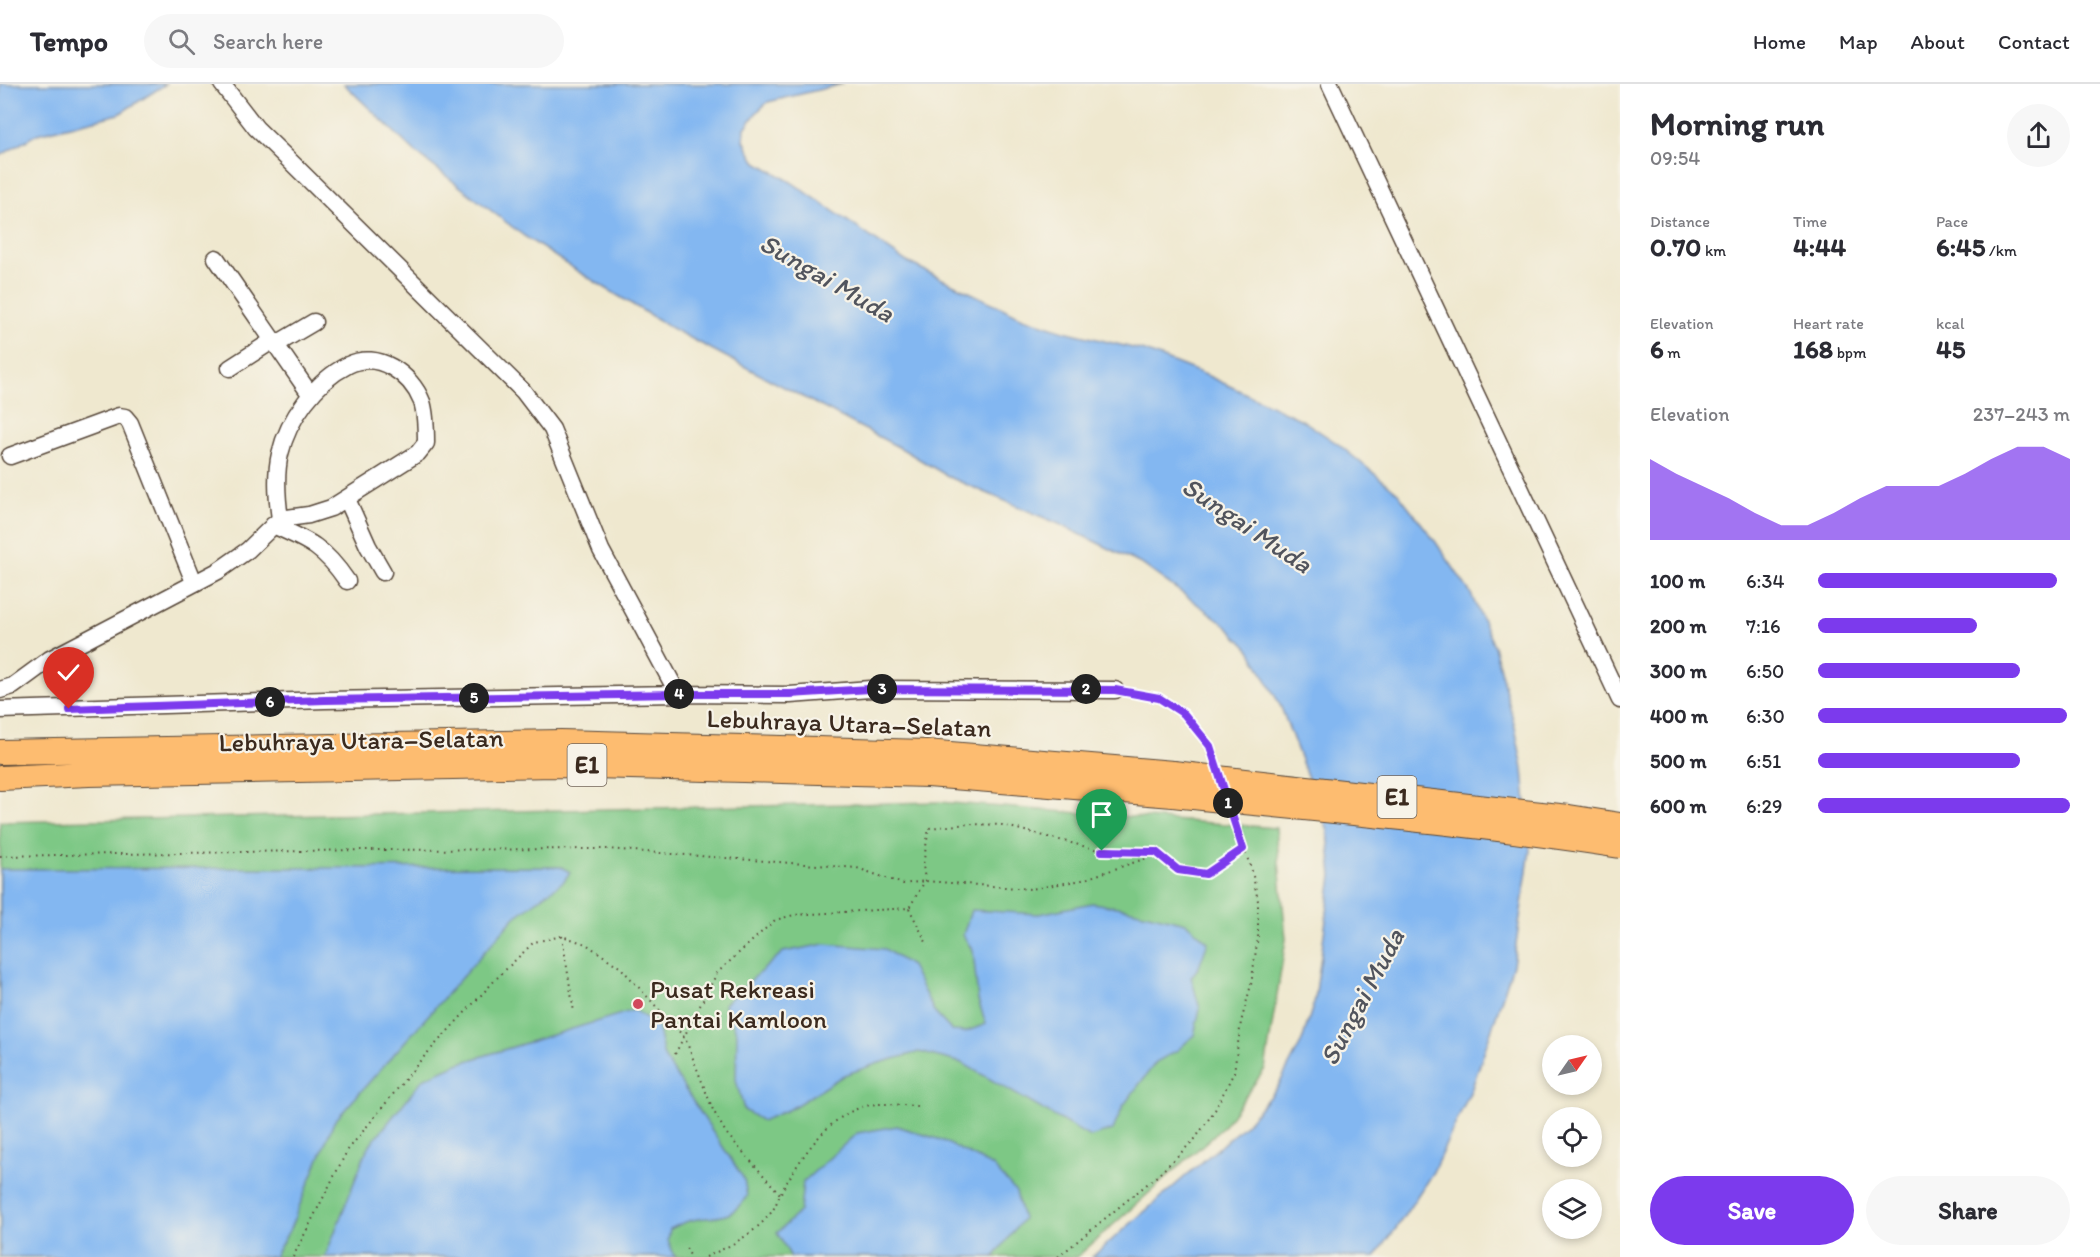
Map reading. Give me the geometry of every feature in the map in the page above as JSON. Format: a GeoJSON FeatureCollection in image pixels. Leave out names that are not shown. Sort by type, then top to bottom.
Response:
{"type":"FeatureCollection","features":[{"type":"Feature","properties":{"kind":"highway","name":"Lebuhraya Utara–Selatan"},"geometry":{"type":"LineString","coordinates":[[0,752],[573,742],[926,752],[1173,784],[1425,821],[1567,837],[1620,846]]}},
{"type":"Feature","properties":{"kind":"highway","name":"Lebuhraya Utara–Selatan"},"geometry":{"type":"LineString","coordinates":[[0,778],[568,765],[928,775],[1173,784],[1569,817],[1620,825]]}},
{"type":"Feature","properties":{"kind":"street"},"geometry":{"type":"LineString","coordinates":[[222,84],[256,128],[498,366],[539,410],[552,429],[601,550],[678,694]]}},
{"type":"Feature","properties":{"kind":"street"},"geometry":{"type":"LineString","coordinates":[[1330,84],[1620,700]]}},
{"type":"Feature","properties":{"kind":"street"},"geometry":{"type":"LineString","coordinates":[[216,258],[310,394]]}},
{"type":"Feature","properties":{"kind":"street"},"geometry":{"type":"LineString","coordinates":[[230,368],[314,322]]}},
{"type":"Feature","properties":{"kind":"street"},"geometry":{"type":"LineString","coordinates":[[0,690],[13,686],[50,659],[218,571],[248,550],[276,522],[331,508],[423,449],[426,443],[426,432],[422,403],[415,387],[405,376],[378,360],[363,361],[349,364],[310,394],[299,410],[280,454],[276,522]]}},
{"type":"Feature","properties":{"kind":"street"},"geometry":{"type":"LineString","coordinates":[[10,456],[118,416],[125,417],[130,423],[194,582]]}},
{"type":"Feature","properties":{"kind":"street"},"geometry":{"type":"LineString","coordinates":[[347,499],[368,546],[383,572]]}},
{"type":"Feature","properties":{"kind":"street"},"geometry":{"type":"LineString","coordinates":[[276,522],[317,546],[338,567],[347,581]]}},
{"type":"Feature","properties":{"kind":"street"},"geometry":{"type":"LineString","coordinates":[[0,710],[291,701],[790,694],[870,689],[1115,690]]}},
{"type":"Feature","properties":{"kind":"path"},"geometry":{"type":"LineString","coordinates":[[1115,690],[1159,698],[1184,714],[1210,746],[1217,766]]}},
{"type":"Feature","properties":{"kind":"path"},"geometry":{"type":"LineString","coordinates":[[1058,1257],[1157,1176],[1196,1139],[1215,1110],[1234,1071],[1258,936],[1258,901],[1252,871],[1233,818]]}},
{"type":"Feature","properties":{"kind":"path"},"geometry":{"type":"LineString","coordinates":[[909,908],[925,881],[923,865],[929,828],[968,824],[1002,825],[1102,851],[1156,852],[1178,870],[1206,874],[1243,849]]}},
{"type":"Feature","properties":{"kind":"path"},"geometry":{"type":"LineString","coordinates":[[0,856],[364,850],[608,849],[857,867],[903,884],[925,881],[1031,889],[1082,880],[1148,858],[1156,852]]}},
{"type":"Feature","properties":{"kind":"path"},"geometry":{"type":"LineString","coordinates":[[909,908],[927,944]]}},
{"type":"Feature","properties":{"kind":"path"},"geometry":{"type":"LineString","coordinates":[[675,1054],[717,973],[775,920],[794,915],[909,908]]}},
{"type":"Feature","properties":{"kind":"path"},"geometry":{"type":"LineString","coordinates":[[562,936],[574,1012]]}},
{"type":"Feature","properties":{"kind":"path"},"geometry":{"type":"LineString","coordinates":[[293,1257],[347,1151],[420,1061],[497,978],[534,942],[562,936],[586,944],[621,969],[685,1038],[713,1110],[726,1133],[780,1194]]}},
{"type":"Feature","properties":{"kind":"path"},"geometry":{"type":"LineString","coordinates":[[706,1257],[750,1234],[772,1212],[798,1162],[819,1135],[843,1116],[870,1105],[920,1106]]}},
{"type":"Feature","properties":{"kind":"path"},"geometry":{"type":"LineString","coordinates":[[686,1248],[691,1257]]}},
{"type":"Feature","properties":{"kind":"green space","name":"Pusat Rekreasi Pantai Kamloon"},"geometry":{"type":"Polygon","coordinates":[[[939,802],[1276,828],[1286,939],[1265,1069],[1223,1127],[1077,1257],[0,1257],[0,822],[939,802]]]}},
{"type":"Feature","properties":{"kind":"water"},"geometry":{"type":"Polygon","coordinates":[[[0,84],[166,84],[119,114],[37,134],[0,156],[0,84]]]}},
{"type":"Feature","properties":{"kind":"water","name":"Sungai Muda"},"geometry":{"type":"Polygon","coordinates":[[[344,84],[843,84],[768,102],[745,128],[744,140],[755,161],[791,182],[907,262],[1023,318],[1064,331],[1145,351],[1206,375],[1302,420],[1338,444],[1398,493],[1470,592],[1494,646],[1515,727],[1523,769],[1530,850],[1513,965],[1472,1088],[1433,1172],[1375,1257],[1092,1257],[1246,1124],[1277,1088],[1302,1041],[1315,999],[1332,876],[1328,831],[1281,707],[1250,650],[1222,622],[1143,565],[1059,524],[949,477],[904,450],[673,329],[579,272],[524,236],[415,152],[344,84]]]}},
{"type":"Feature","properties":{"kind":"water"},"geometry":{"type":"Polygon","coordinates":[[[561,867],[570,872],[564,881],[515,917],[334,1122],[290,1229],[274,1257],[0,1257],[0,869],[561,867]]]}},
{"type":"Feature","properties":{"kind":"water"},"geometry":{"type":"Polygon","coordinates":[[[1092,903],[1186,923],[1208,942],[1199,967],[1191,977],[1200,1009],[1194,1035],[1178,1050],[1156,1062],[1123,1106],[1113,1130],[1090,1137],[962,1063],[919,1052],[844,1075],[792,1108],[762,1121],[744,1110],[736,1080],[737,1033],[724,1004],[783,952],[825,944],[885,949],[911,966],[935,1013],[952,1031],[965,1032],[986,1024],[978,1000],[973,951],[963,935],[971,910],[1039,914],[1092,903]]]}},
{"type":"Feature","properties":{"kind":"water"},"geometry":{"type":"Polygon","coordinates":[[[634,1010],[657,1025],[664,1057],[744,1179],[747,1196],[735,1210],[723,1216],[687,1221],[670,1229],[668,1240],[675,1257],[325,1257],[367,1149],[423,1079],[457,1064],[634,1010]]]}},
{"type":"Feature","properties":{"kind":"water"},"geometry":{"type":"Polygon","coordinates":[[[897,1126],[941,1140],[993,1166],[1016,1192],[1023,1219],[994,1257],[791,1257],[777,1233],[800,1211],[803,1182],[857,1133],[897,1126]]]}},
{"type":"Feature","properties":{"kind":"place","name":"Pusat Rekreasi Pantai Kamloon"},"geometry":{"type":"Point","coordinates":[638,1004]}},
{"type":"Feature","properties":{"kind":"route"},"geometry":{"type":"LineString","coordinates":[[69,709],[325,700],[790,694],[870,689],[959,688],[1115,690],[1159,698],[1184,714],[1210,746],[1243,849],[1206,874],[1178,870],[1156,852],[1102,851]]}}]}
